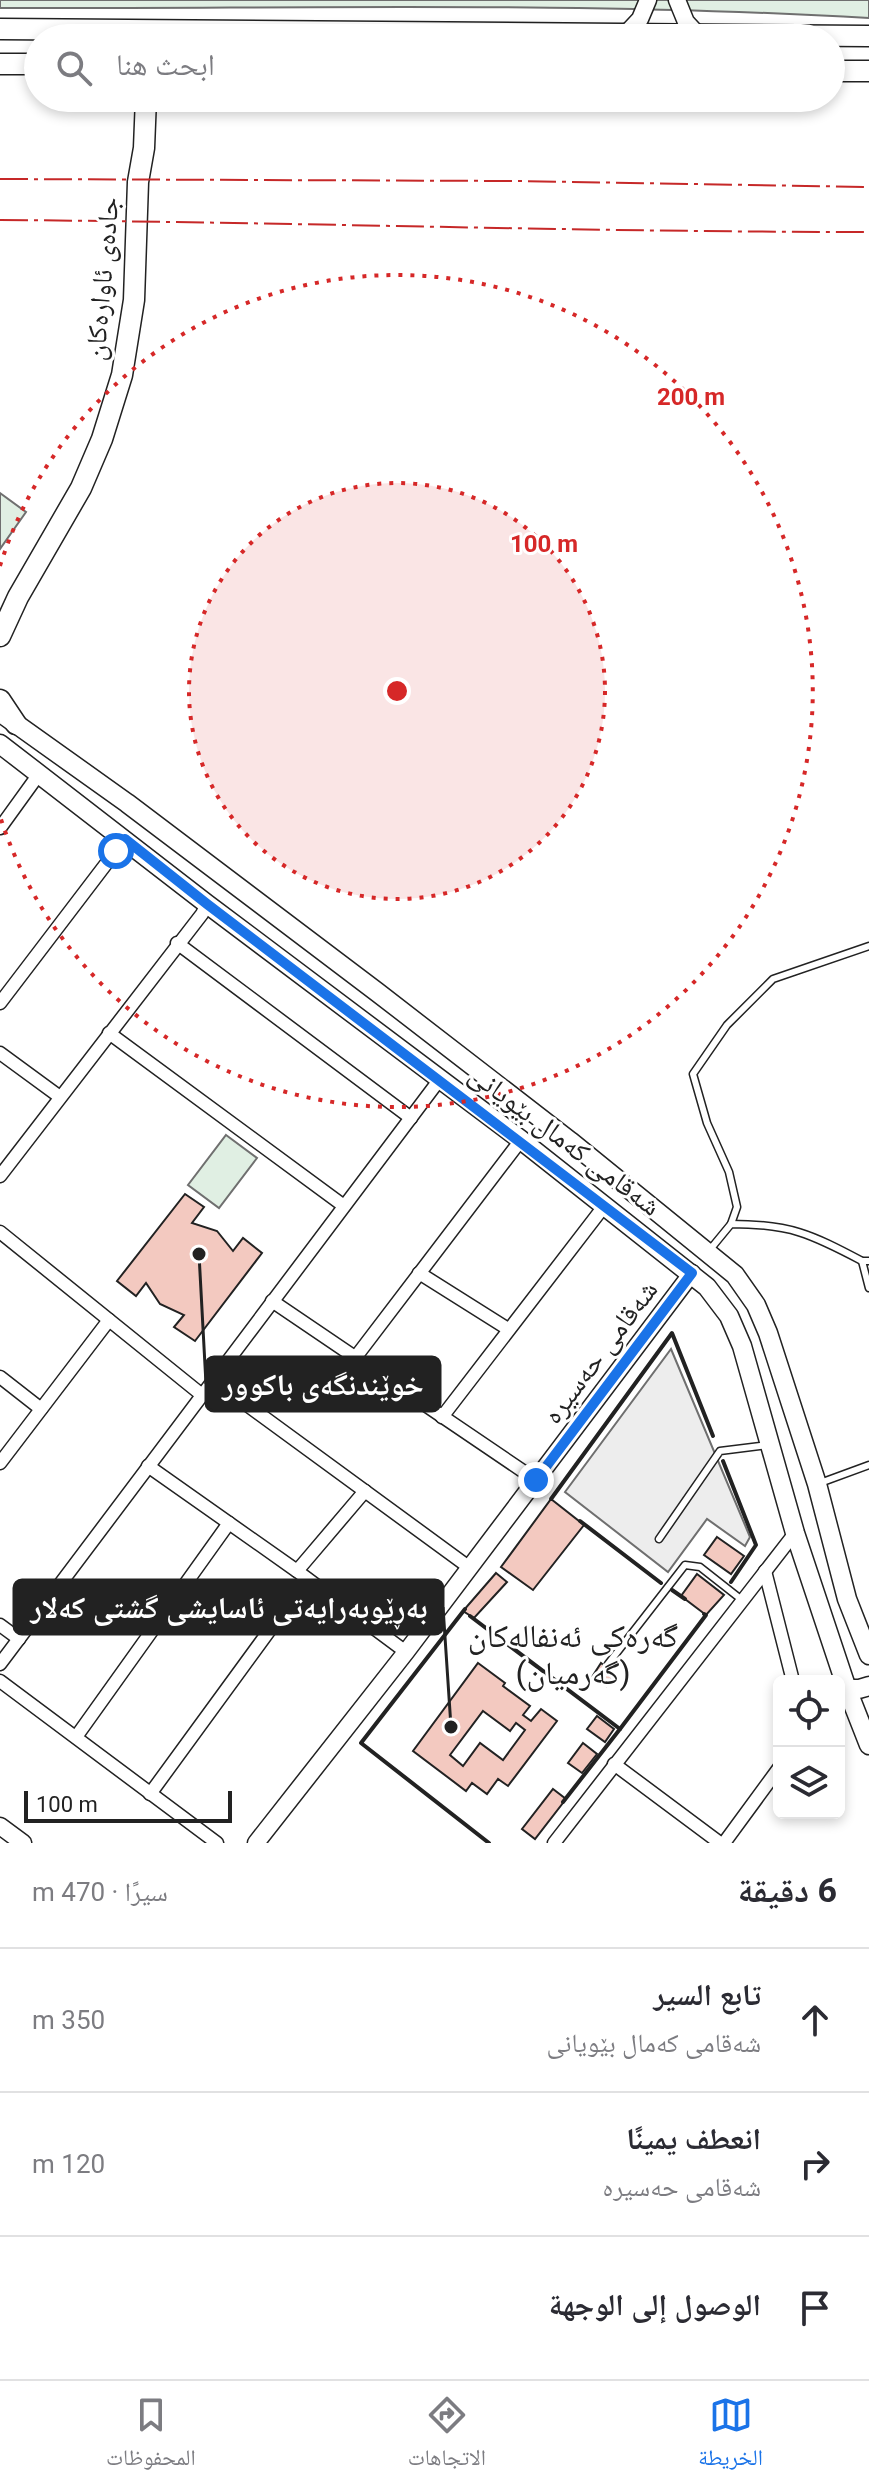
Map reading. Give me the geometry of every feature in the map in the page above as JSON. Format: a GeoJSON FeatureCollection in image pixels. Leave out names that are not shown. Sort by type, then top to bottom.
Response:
{"type":"FeatureCollection","features":[{"type":"Feature","properties":{"kind":"main road"},"geometry":{"type":"LineString","coordinates":[[0,29],[24,29]]}},
{"type":"Feature","properties":{"kind":"main road"},"geometry":{"type":"LineString","coordinates":[[845,36],[869,36]]}},
{"type":"Feature","properties":{"kind":"main road"},"geometry":{"type":"LineString","coordinates":[[0,64],[24,64]]}},
{"type":"Feature","properties":{"kind":"main road"},"geometry":{"type":"LineString","coordinates":[[845,71],[869,71]]}},
{"type":"Feature","properties":{"kind":"main road","name":"جادەی ئاوارەکان"},"geometry":{"type":"LineString","coordinates":[[132,112],[138,182]]}},
{"type":"Feature","properties":{"kind":"main road","name":"جادەی ئاوارەکان"},"geometry":{"type":"LineString","coordinates":[[0,636],[18,597],[81,488],[107,424],[122,375],[134,300],[138,182],[145,112]]}},
{"type":"Feature","properties":{"kind":"main road"},"geometry":{"type":"LineString","coordinates":[[0,611],[18,597]]}},
{"type":"Feature","properties":{"kind":"main road","name":"شەقامی کەمال بێویانی"},"geometry":{"type":"LineString","coordinates":[[4,713],[127,803],[570,1141],[735,1275],[760,1313],[817,1484],[847,1599],[869,1655]]}},
{"type":"Feature","properties":{"kind":"main road","name":"شەقامی کەمال بێویانی"},"geometry":{"type":"LineString","coordinates":[[0,744],[521,1140],[692,1273],[715,1295],[736,1328],[795,1533],[847,1689],[869,1744]]}},
{"type":"Feature","properties":{"kind":"main road"},"geometry":{"type":"LineString","coordinates":[[553,1165],[570,1141]]}},
{"type":"Feature","properties":{"kind":"main road"},"geometry":{"type":"LineString","coordinates":[[847,1689],[869,1686]]}},
{"type":"Feature","properties":{"kind":"street"},"geometry":{"type":"LineString","coordinates":[[635,24],[648,0]]}},
{"type":"Feature","properties":{"kind":"street"},"geometry":{"type":"LineString","coordinates":[[677,0],[688,24]]}},
{"type":"Feature","properties":{"kind":"street"},"geometry":{"type":"LineString","coordinates":[[0,828],[39,774]]}},
{"type":"Feature","properties":{"kind":"street"},"geometry":{"type":"LineString","coordinates":[[0,1003],[125,839]]}},
{"type":"Feature","properties":{"kind":"street"},"geometry":{"type":"LineString","coordinates":[[0,1176],[207,904]]}},
{"type":"Feature","properties":{"kind":"street"},"geometry":{"type":"LineString","coordinates":[[177,943],[411,1118]]}},
{"type":"Feature","properties":{"kind":"street"},"geometry":{"type":"LineString","coordinates":[[109,1033],[344,1206]]}},
{"type":"Feature","properties":{"kind":"street"},"geometry":{"type":"LineString","coordinates":[[0,1053],[60,1097]]}},
{"type":"Feature","properties":{"kind":"street"},"geometry":{"type":"LineString","coordinates":[[0,1664],[440,1079]]}},
{"type":"Feature","properties":{"kind":"street"},"geometry":{"type":"LineString","coordinates":[[355,1358],[521,1140]]}},
{"type":"Feature","properties":{"kind":"street"},"geometry":{"type":"LineString","coordinates":[[442,1417],[605,1205]]}},
{"type":"Feature","properties":{"kind":"street"},"geometry":{"type":"LineString","coordinates":[[0,1232],[202,1395]]}},
{"type":"Feature","properties":{"kind":"street"},"geometry":{"type":"LineString","coordinates":[[419,1273],[508,1329]]}},
{"type":"Feature","properties":{"kind":"street","name":"شەقامی حەسیرە"},"geometry":{"type":"LineString","coordinates":[[256,1843],[406,1652],[692,1273]]}},
{"type":"Feature","properties":{"kind":"street"},"geometry":{"type":"LineString","coordinates":[[272,1301],[536,1480]]}},
{"type":"Feature","properties":{"kind":"street"},"geometry":{"type":"LineString","coordinates":[[0,1463],[109,1320]]}},
{"type":"Feature","properties":{"kind":"street"},"geometry":{"type":"LineString","coordinates":[[0,1377],[41,1409]]}},
{"type":"Feature","properties":{"kind":"street"},"geometry":{"type":"LineString","coordinates":[[213,1380],[470,1568]]}},
{"type":"Feature","properties":{"kind":"street"},"geometry":{"type":"LineString","coordinates":[[148,1466],[406,1652]]}},
{"type":"Feature","properties":{"kind":"street"},"geometry":{"type":"LineString","coordinates":[[150,1794],[302,1575],[365,1491]]}},
{"type":"Feature","properties":{"kind":"street"},"geometry":{"type":"LineString","coordinates":[[76,1737],[229,1523]]}},
{"type":"Feature","properties":{"kind":"street"},"geometry":{"type":"LineString","coordinates":[[554,1843],[795,1533]]}},
{"type":"Feature","properties":{"kind":"street"},"geometry":{"type":"LineString","coordinates":[[765,1571],[791,1675]]}},
{"type":"Feature","properties":{"kind":"street"},"geometry":{"type":"LineString","coordinates":[[0,1625],[19,1639]]}},
{"type":"Feature","properties":{"kind":"street"},"geometry":{"type":"LineString","coordinates":[[0,1681],[217,1843]]}},
{"type":"Feature","properties":{"kind":"street"},"geometry":{"type":"LineString","coordinates":[[614,1764],[722,1843],[773,1776]]}},
{"type":"Feature","properties":{"kind":"street"},"geometry":{"type":"LineString","coordinates":[[0,1826],[23,1843]]}},
{"type":"Feature","properties":{"kind":"lane"},"geometry":{"type":"LineString","coordinates":[[708,1252],[731,1224],[737,1207],[729,1172],[707,1123],[693,1074],[727,1025],[773,979],[869,946]]}},
{"type":"Feature","properties":{"kind":"lane"},"geometry":{"type":"LineString","coordinates":[[731,1224],[765,1224],[809,1233],[865,1261],[869,1288]]}},
{"type":"Feature","properties":{"kind":"lane"},"geometry":{"type":"LineString","coordinates":[[659,1539],[720,1451],[771,1445]]}},
{"type":"Feature","properties":{"kind":"lane"},"geometry":{"type":"LineString","coordinates":[[817,1484],[869,1465]]}},
{"type":"Feature","properties":{"kind":"lane"},"geometry":{"type":"LineString","coordinates":[[608,1664],[685,1565],[700,1567],[742,1600]]}},
{"type":"Feature","properties":{"kind":"green space"},"geometry":{"type":"Polygon","coordinates":[[[0,0],[869,0],[869,18],[652,9],[0,8],[0,0]]]}},
{"type":"Feature","properties":{"kind":"green space"},"geometry":{"type":"Polygon","coordinates":[[[0,493],[26,512],[0,549],[0,493]]]}},
{"type":"Feature","properties":{"kind":"green space"},"geometry":{"type":"Polygon","coordinates":[[[226,1135],[257,1158],[219,1208],[188,1185],[226,1135]]]}},
{"type":"Feature","properties":{"kind":"shaded area"},"geometry":{"type":"Polygon","coordinates":[[[671,1349],[750,1537],[745,1546],[707,1519],[668,1572],[565,1492],[671,1349]]]}},
{"type":"Feature","properties":{"kind":"building"},"geometry":{"type":"Polygon","coordinates":[[[185,1194],[204,1207],[192,1223],[217,1231],[233,1251],[243,1238],[262,1253],[195,1341],[174,1327],[184,1315],[160,1304],[146,1283],[136,1296],[117,1281],[185,1194]]]}},
{"type":"Feature","properties":{"kind":"building"},"geometry":{"type":"Polygon","coordinates":[[[551,1499],[584,1525],[533,1590],[501,1567],[551,1499]]]}},
{"type":"Feature","properties":{"kind":"building"},"geometry":{"type":"Polygon","coordinates":[[[717,1537],[744,1556],[731,1574],[704,1555],[717,1537]]]}},
{"type":"Feature","properties":{"kind":"building"},"geometry":{"type":"Polygon","coordinates":[[[496,1573],[507,1582],[474,1618],[463,1611],[496,1573]]]}},
{"type":"Feature","properties":{"kind":"building"},"geometry":{"type":"Polygon","coordinates":[[[697,1574],[724,1595],[706,1615],[681,1596],[697,1574]]]}},
{"type":"Feature","properties":{"kind":"building"},"geometry":{"type":"Polygon","coordinates":[[[478,1663],[530,1706],[523,1715],[531,1721],[541,1709],[557,1721],[508,1786],[498,1779],[487,1794],[472,1783],[466,1791],[413,1751],[478,1663]],[[483,1711],[450,1755],[463,1766],[480,1743],[503,1760],[525,1730],[516,1723],[510,1731],[483,1711]]]}},
{"type":"Feature","properties":{"kind":"building"},"geometry":{"type":"Polygon","coordinates":[[[601,1663],[615,1674],[606,1686],[592,1677],[601,1663]]]}},
{"type":"Feature","properties":{"kind":"building"},"geometry":{"type":"Polygon","coordinates":[[[597,1716],[614,1729],[605,1742],[587,1729],[597,1716]]]}},
{"type":"Feature","properties":{"kind":"building"},"geometry":{"type":"Polygon","coordinates":[[[583,1743],[597,1754],[582,1773],[568,1763],[583,1743]]]}},
{"type":"Feature","properties":{"kind":"building"},"geometry":{"type":"Polygon","coordinates":[[[553,1789],[566,1799],[535,1839],[522,1829],[553,1789]]]}},
{"type":"Feature","properties":{"kind":"wall"},"geometry":{"type":"LineString","coordinates":[[551,1499],[672,1333],[713,1436]]}},
{"type":"Feature","properties":{"kind":"wall"},"geometry":{"type":"LineString","coordinates":[[723,1461],[756,1545],[731,1582]]}},
{"type":"Feature","properties":{"kind":"wall"},"geometry":{"type":"LineString","coordinates":[[580,1521],[661,1583]]}},
{"type":"Feature","properties":{"kind":"wall"},"geometry":{"type":"LineString","coordinates":[[672,1590],[685,1599]]}},
{"type":"Feature","properties":{"kind":"wall"},"geometry":{"type":"LineString","coordinates":[[465,1609],[361,1743],[489,1843]]}},
{"type":"Feature","properties":{"kind":"wall"},"geometry":{"type":"LineString","coordinates":[[620,1729],[704,1614]]}},
{"type":"Feature","properties":{"kind":"wall"},"geometry":{"type":"LineString","coordinates":[[470,1616],[620,1729],[563,1802]]}},
{"type":"Feature","properties":{"kind":"power"},"geometry":{"type":"LineString","coordinates":[[0,179],[516,181],[869,187]]}},
{"type":"Feature","properties":{"kind":"power"},"geometry":{"type":"LineString","coordinates":[[0,220],[869,232]]}},
{"type":"Feature","properties":{"kind":"place","name":"خوێندنگەی باکوور"},"geometry":{"type":"Point","coordinates":[199,1254]}},
{"type":"Feature","properties":{"kind":"place","name":"بەڕێوبەرایەتی ئاسایشی گشتی کەلار"},"geometry":{"type":"Point","coordinates":[451,1727]}},
{"type":"Feature","properties":{"kind":"district","name":"گەرەکی ئەنفالەکان (گەرمیان)"},"geometry":{"type":"Point","coordinates":[573,1654]}},
{"type":"Feature","properties":{"kind":"route"},"geometry":{"type":"LineString","coordinates":[[116,851],[125,839],[692,1273],[536,1480]]}}]}
